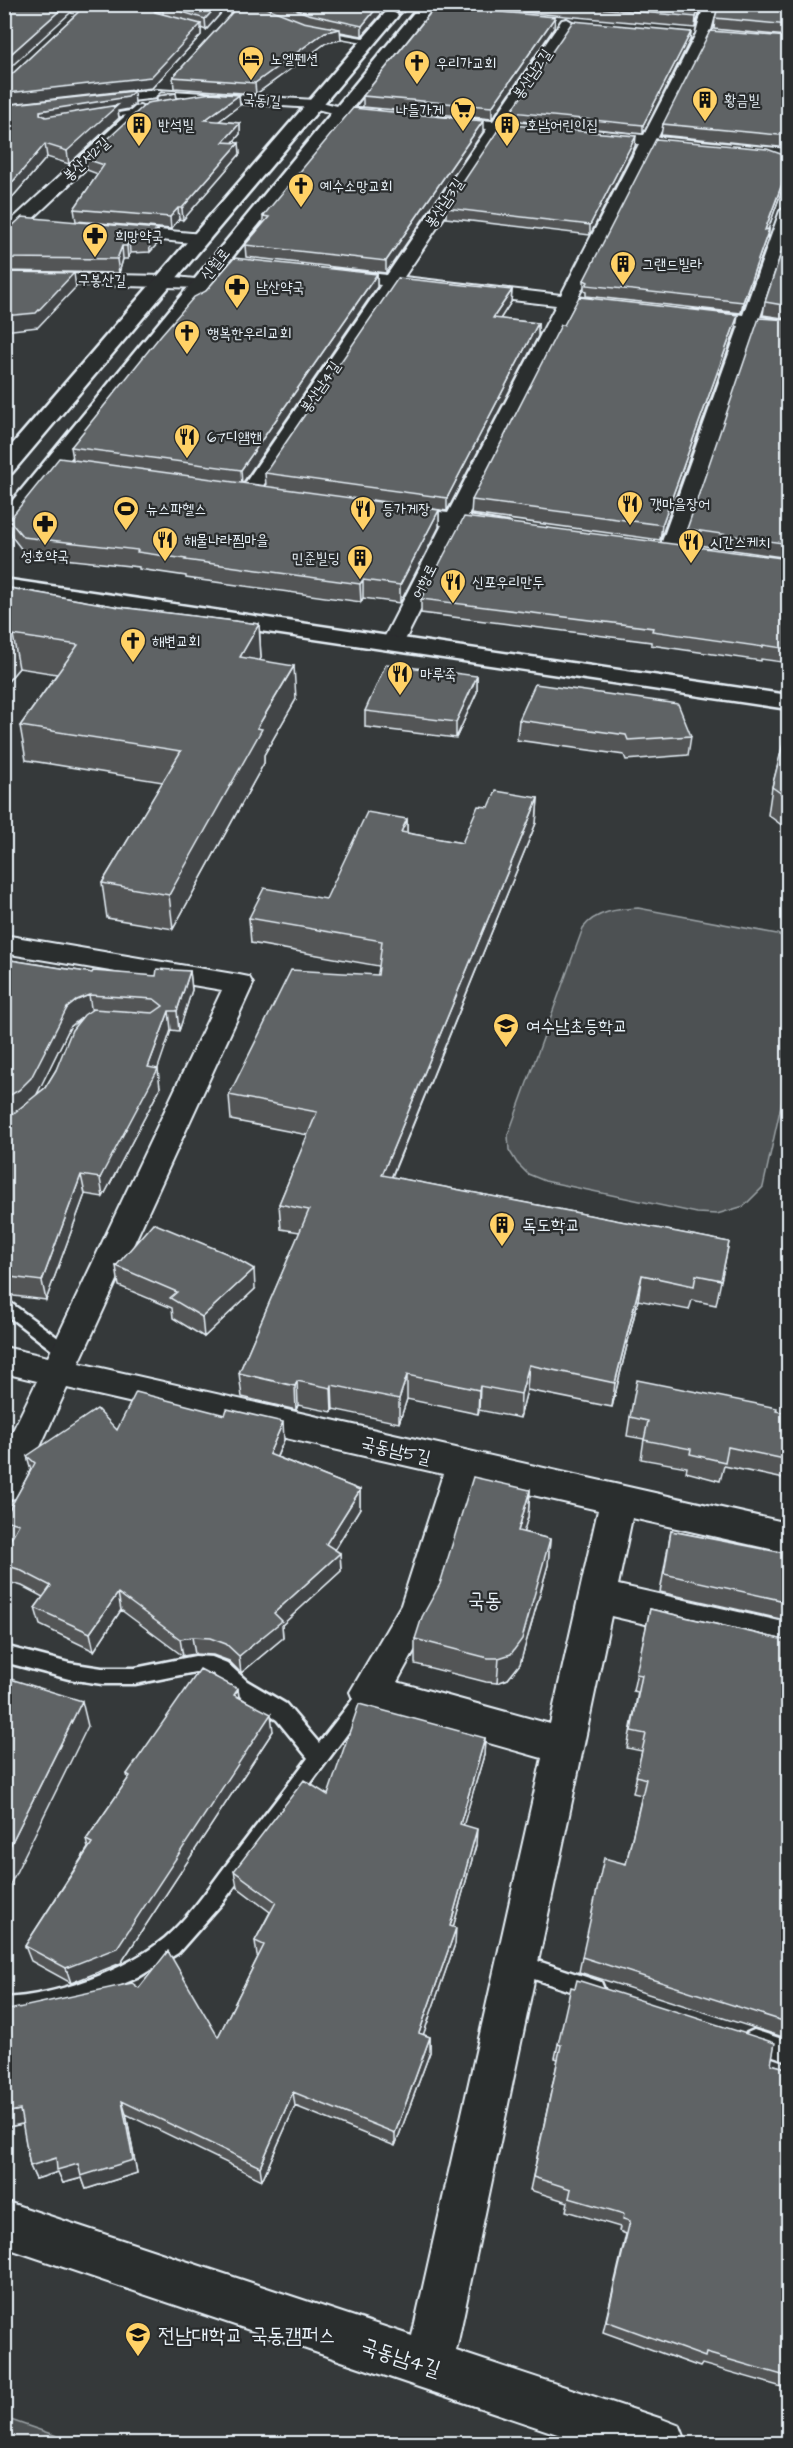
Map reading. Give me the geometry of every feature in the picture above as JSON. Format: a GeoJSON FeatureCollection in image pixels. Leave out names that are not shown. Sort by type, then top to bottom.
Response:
{"type":"FeatureCollection","features":[{"type":"Feature","properties":{"kind":"street"},"geometry":{"type":"LineString","coordinates":[[378,4],[399,5]]}},
{"type":"Feature","properties":{"kind":"street"},"geometry":{"type":"LineString","coordinates":[[455,520],[703,34],[711,4]]}},
{"type":"Feature","properties":{"kind":"street","name":"신월로"},"geometry":{"type":"LineString","coordinates":[[5,466],[202,239],[399,5]]}},
{"type":"Feature","properties":{"kind":"street","name":"신월로"},"geometry":{"type":"LineString","coordinates":[[4,526],[340,111],[429,9]]}},
{"type":"Feature","properties":{"kind":"street","name":"봉산남2길"},"geometry":{"type":"LineString","coordinates":[[496,126],[567,23]]}},
{"type":"Feature","properties":{"kind":"street"},"geometry":{"type":"LineString","coordinates":[[202,46],[216,28]]}},
{"type":"Feature","properties":{"kind":"street","name":"봉산서2길"},"geometry":{"type":"LineString","coordinates":[[4,236],[16,222],[138,111],[158,101],[172,78]]}},
{"type":"Feature","properties":{"kind":"street","name":"국동1길"},"geometry":{"type":"LineString","coordinates":[[4,112],[54,106],[226,98],[314,104],[340,111]]}},
{"type":"Feature","properties":{"kind":"street"},"geometry":{"type":"LineString","coordinates":[[340,111],[396,116]]}},
{"type":"Feature","properties":{"kind":"street","name":"봉산남2길"},"geometry":{"type":"LineString","coordinates":[[429,119],[555,131]]}},
{"type":"Feature","properties":{"kind":"street","name":"봉산남3길"},"geometry":{"type":"LineString","coordinates":[[392,281],[496,126]]}},
{"type":"Feature","properties":{"kind":"street"},"geometry":{"type":"LineString","coordinates":[[579,134],[789,154]]}},
{"type":"Feature","properties":{"kind":"street"},"geometry":{"type":"LineString","coordinates":[[670,550],[789,211]]}},
{"type":"Feature","properties":{"kind":"street"},"geometry":{"type":"LineString","coordinates":[[16,222],[40,225]]}},
{"type":"Feature","properties":{"kind":"street"},"geometry":{"type":"LineString","coordinates":[[98,230],[202,239]]}},
{"type":"Feature","properties":{"kind":"street"},"geometry":{"type":"LineString","coordinates":[[217,261],[240,264]]}},
{"type":"Feature","properties":{"kind":"street"},"geometry":{"type":"LineString","coordinates":[[310,272],[601,305]]}},
{"type":"Feature","properties":{"kind":"street","name":"구봉산길"},"geometry":{"type":"LineString","coordinates":[[4,278],[166,281],[199,284]]}},
{"type":"Feature","properties":{"kind":"street","name":"봉산남4길"},"geometry":{"type":"LineString","coordinates":[[249,492],[392,281]]}},
{"type":"Feature","properties":{"kind":"street"},"geometry":{"type":"LineString","coordinates":[[681,314],[789,326]]}},
{"type":"Feature","properties":{"kind":"street"},"geometry":{"type":"LineString","coordinates":[[54,466],[77,469]]}},
{"type":"Feature","properties":{"kind":"street"},"geometry":{"type":"LineString","coordinates":[[226,489],[272,496]]}},
{"type":"Feature","properties":{"kind":"street"},"geometry":{"type":"LineString","coordinates":[[375,510],[523,530]]}},
{"type":"Feature","properties":{"kind":"street","name":"어항로"},"geometry":{"type":"LineString","coordinates":[[393,642],[455,520]]}},
{"type":"Feature","properties":{"kind":"street"},"geometry":{"type":"LineString","coordinates":[[648,547],[694,553]]}},
{"type":"Feature","properties":{"kind":"street"},"geometry":{"type":"LineString","coordinates":[[4,586],[789,702]]}},
{"type":"Feature","properties":{"kind":"street"},"geometry":{"type":"LineString","coordinates":[[4,944],[239,984],[4,1487]]}},
{"type":"Feature","properties":{"kind":"street","name":"국동남5길"},"geometry":{"type":"LineString","coordinates":[[4,1360],[63,1363],[464,1465],[789,1538]]}},
{"type":"Feature","properties":{"kind":"street"},"geometry":{"type":"LineString","coordinates":[[464,1465],[418,1609],[396,1650],[369,1692],[564,1746]]}},
{"type":"Feature","properties":{"kind":"street"},"geometry":{"type":"LineString","coordinates":[[429,2366],[618,1499]]}},
{"type":"Feature","properties":{"kind":"street"},"geometry":{"type":"LineString","coordinates":[[597,1597],[789,1640]]}},
{"type":"Feature","properties":{"kind":"street","name":"국동남4길"},"geometry":{"type":"LineString","coordinates":[[4,2224],[662,2444]]}},
{"type":"Feature","properties":{"kind":"lane"},"geometry":{"type":"LineString","coordinates":[[129,9],[164,6]]}},
{"type":"Feature","properties":{"kind":"lane"},"geometry":{"type":"LineString","coordinates":[[156,16],[164,6]]}},
{"type":"Feature","properties":{"kind":"lane"},"geometry":{"type":"LineString","coordinates":[[313,31],[369,41]]}},
{"type":"Feature","properties":{"kind":"lane"},"geometry":{"type":"LineString","coordinates":[[193,103],[226,98]]}},
{"type":"Feature","properties":{"kind":"lane"},"geometry":{"type":"LineString","coordinates":[[54,106],[76,115]]}},
{"type":"Feature","properties":{"kind":"lane"},"geometry":{"type":"LineString","coordinates":[[87,119],[138,111]]}},
{"type":"Feature","properties":{"kind":"lane"},"geometry":{"type":"LineString","coordinates":[[4,1304],[63,1363]]}},
{"type":"Feature","properties":{"kind":"lane"},"geometry":{"type":"LineString","coordinates":[[4,1654],[86,1674],[110,1677],[135,1677],[200,1663],[211,1664],[223,1670],[241,1687],[284,1714],[318,1757]]}},
{"type":"Feature","properties":{"kind":"lane"},"geometry":{"type":"LineString","coordinates":[[4,2008],[46,2003],[92,1988],[164,1951],[192,1925],[216,1895],[369,1692]]}},
{"type":"Feature","properties":{"kind":"lane"},"geometry":{"type":"LineString","coordinates":[[517,1964],[608,1993]]}},
{"type":"Feature","properties":{"kind":"lane"},"geometry":{"type":"LineString","coordinates":[[732,2033],[789,2051]]}},
{"type":"Feature","properties":{"kind":"path"},"geometry":{"type":"LineString","coordinates":[[59,12],[88,15]]}},
{"type":"Feature","properties":{"kind":"shaded area"},"geometry":{"type":"Polygon","coordinates":[[[638,908],[777,934],[788,939],[788,1074],[763,1187],[744,1206],[717,1214],[697,1213],[545,1181],[528,1174],[509,1150],[508,1135],[583,928],[601,914],[638,908]]]}},
{"type":"Feature","properties":{"kind":"shaded area"},"geometry":{"type":"Polygon","coordinates":[[[5,2418],[77,2443],[5,2443],[5,2418]]]}},
{"type":"Feature","properties":{"kind":"building"},"geometry":{"type":"Polygon","coordinates":[[[4,4],[60,5],[67,4],[4,60],[4,4]]]}},
{"type":"Feature","properties":{"kind":"building"},"geometry":{"type":"Polygon","coordinates":[[[87,4],[150,4],[155,12],[201,24],[151,77],[4,92],[4,78],[9,77],[87,4]]]}},
{"type":"Feature","properties":{"kind":"building"},"geometry":{"type":"Polygon","coordinates":[[[163,4],[219,4],[205,19],[163,6],[163,4]]]}},
{"type":"Feature","properties":{"kind":"building"},"geometry":{"type":"Polygon","coordinates":[[[240,4],[257,4],[303,22],[340,29],[325,32],[255,83],[173,77],[240,4]]]}},
{"type":"Feature","properties":{"kind":"building"},"geometry":{"type":"Polygon","coordinates":[[[282,4],[380,4],[362,26],[308,14],[282,4]]]}},
{"type":"Feature","properties":{"kind":"building"},"geometry":{"type":"Polygon","coordinates":[[[553,4],[700,4],[696,17],[553,4]]]}},
{"type":"Feature","properties":{"kind":"building"},"geometry":{"type":"Polygon","coordinates":[[[719,4],[789,4],[789,25],[715,18],[719,4]]]}},
{"type":"Feature","properties":{"kind":"building"},"geometry":{"type":"Polygon","coordinates":[[[436,6],[555,17],[492,107],[363,96],[436,6]]]}},
{"type":"Feature","properties":{"kind":"building"},"geometry":{"type":"Polygon","coordinates":[[[573,21],[691,32],[643,125],[511,112],[573,21]]]}},
{"type":"Feature","properties":{"kind":"building"},"geometry":{"type":"Polygon","coordinates":[[[710,31],[789,37],[789,136],[663,124],[710,31]]]}},
{"type":"Feature","properties":{"kind":"building"},"geometry":{"type":"Polygon","coordinates":[[[134,91],[128,97],[40,111],[40,114],[46,117],[118,105],[67,151],[45,144],[4,192],[4,105],[134,91]]]}},
{"type":"Feature","properties":{"kind":"building"},"geometry":{"type":"Polygon","coordinates":[[[161,92],[176,93],[157,96],[161,92]]]}},
{"type":"Feature","properties":{"kind":"building"},"geometry":{"type":"Polygon","coordinates":[[[211,93],[239,95],[205,120],[240,123],[223,142],[239,143],[182,208],[178,208],[170,217],[74,209],[104,165],[86,159],[147,103],[211,93]]]}},
{"type":"Feature","properties":{"kind":"building"},"geometry":{"type":"Polygon","coordinates":[[[353,108],[483,121],[386,261],[245,245],[269,217],[263,216],[353,108]]]}},
{"type":"Feature","properties":{"kind":"building"},"geometry":{"type":"Polygon","coordinates":[[[502,124],[636,136],[590,225],[446,208],[502,124]]]}},
{"type":"Feature","properties":{"kind":"building"},"geometry":{"type":"Polygon","coordinates":[[[656,139],[767,149],[789,157],[789,165],[765,230],[769,229],[743,302],[586,285],[588,282],[584,280],[656,139]]]}},
{"type":"Feature","properties":{"kind":"building"},"geometry":{"type":"Polygon","coordinates":[[[22,217],[158,229],[149,238],[129,239],[127,246],[122,246],[117,259],[4,258],[4,229],[10,228],[22,217]]]}},
{"type":"Feature","properties":{"kind":"building"},"geometry":{"type":"Polygon","coordinates":[[[789,229],[789,306],[765,302],[789,229]]]}},
{"type":"Feature","properties":{"kind":"building"},"geometry":{"type":"Polygon","coordinates":[[[234,258],[377,274],[241,470],[71,447],[161,335],[194,297],[206,291],[234,258]]]}},
{"type":"Feature","properties":{"kind":"building"},"geometry":{"type":"Polygon","coordinates":[[[4,272],[74,273],[36,313],[4,316],[4,272]]]}},
{"type":"Feature","properties":{"kind":"building"},"geometry":{"type":"Polygon","coordinates":[[[398,278],[512,290],[493,318],[538,323],[447,498],[265,473],[398,278]]]}},
{"type":"Feature","properties":{"kind":"building"},"geometry":{"type":"Polygon","coordinates":[[[579,297],[738,315],[662,525],[472,500],[561,325],[564,325],[579,297]]]}},
{"type":"Feature","properties":{"kind":"building"},"geometry":{"type":"Polygon","coordinates":[[[759,318],[789,320],[789,544],[687,529],[759,318]]]}},
{"type":"Feature","properties":{"kind":"building"},"geometry":{"type":"Polygon","coordinates":[[[59,458],[439,510],[400,585],[363,580],[360,584],[185,560],[137,552],[138,550],[23,537],[9,520],[59,458]]]}},
{"type":"Feature","properties":{"kind":"building"},"geometry":{"type":"Polygon","coordinates":[[[464,517],[789,559],[789,649],[652,631],[653,628],[421,599],[464,517]]]}},
{"type":"Feature","properties":{"kind":"building"},"geometry":{"type":"Polygon","coordinates":[[[4,587],[119,607],[259,624],[240,657],[294,666],[257,728],[262,729],[169,895],[102,883],[181,751],[20,726],[78,645],[13,635],[4,645],[4,587]]]}},
{"type":"Feature","properties":{"kind":"building"},"geometry":{"type":"Polygon","coordinates":[[[386,664],[477,676],[456,722],[365,711],[386,664]]]}},
{"type":"Feature","properties":{"kind":"building"},"geometry":{"type":"Polygon","coordinates":[[[535,684],[678,704],[691,736],[628,740],[626,735],[519,720],[535,684]]]}},
{"type":"Feature","properties":{"kind":"building"},"geometry":{"type":"Polygon","coordinates":[[[789,724],[789,799],[772,787],[789,724]]]}},
{"type":"Feature","properties":{"kind":"building"},"geometry":{"type":"Polygon","coordinates":[[[496,791],[538,798],[382,1175],[729,1242],[721,1280],[696,1275],[694,1286],[642,1275],[615,1383],[529,1365],[521,1394],[480,1386],[479,1390],[407,1375],[399,1399],[332,1385],[331,1388],[297,1381],[295,1386],[239,1373],[309,1210],[279,1204],[317,1112],[229,1095],[291,970],[378,975],[382,941],[249,918],[264,888],[326,899],[367,812],[407,819],[401,832],[462,843],[478,806],[489,807],[496,791]]]}},
{"type":"Feature","properties":{"kind":"building"},"geometry":{"type":"Polygon","coordinates":[[[4,959],[92,973],[93,971],[156,976],[157,969],[190,971],[177,1011],[169,1011],[148,1067],[158,1069],[100,1178],[81,1175],[42,1281],[10,1277],[4,1274],[4,1116],[15,1112],[45,1088],[56,1070],[72,1030],[84,1015],[93,1009],[153,1013],[163,1006],[154,999],[89,995],[77,1000],[67,1008],[31,1078],[19,1090],[4,1099],[4,959]]]}},
{"type":"Feature","properties":{"kind":"building"},"geometry":{"type":"Polygon","coordinates":[[[153,1223],[228,1254],[254,1269],[202,1317],[170,1298],[177,1292],[116,1266],[153,1223]]]}},
{"type":"Feature","properties":{"kind":"building"},"geometry":{"type":"Polygon","coordinates":[[[637,1380],[777,1408],[776,1411],[789,1414],[789,1460],[728,1447],[725,1462],[690,1454],[691,1449],[644,1440],[648,1421],[630,1417],[637,1380]]]}},
{"type":"Feature","properties":{"kind":"building"},"geometry":{"type":"Polygon","coordinates":[[[136,1392],[225,1415],[227,1409],[283,1422],[269,1454],[360,1490],[326,1544],[340,1553],[274,1613],[282,1621],[239,1656],[226,1644],[210,1638],[180,1639],[118,1593],[90,1633],[35,1608],[51,1586],[18,1569],[4,1565],[4,1551],[19,1524],[4,1519],[35,1463],[27,1456],[97,1409],[117,1430],[136,1392]]]}},
{"type":"Feature","properties":{"kind":"building"},"geometry":{"type":"Polygon","coordinates":[[[473,1477],[530,1490],[518,1531],[550,1539],[522,1639],[511,1654],[499,1658],[488,1658],[415,1639],[422,1617],[440,1584],[473,1477]]]}},
{"type":"Feature","properties":{"kind":"building"},"geometry":{"type":"Polygon","coordinates":[[[671,1531],[789,1554],[789,1602],[664,1574],[671,1531]]]}},
{"type":"Feature","properties":{"kind":"building"},"geometry":{"type":"Polygon","coordinates":[[[650,1609],[789,1641],[789,2023],[582,1957],[604,1858],[626,1864],[646,1779],[636,1776],[646,1734],[631,1731],[642,1675],[636,1674],[650,1609]]]}},
{"type":"Feature","properties":{"kind":"building"},"geometry":{"type":"Polygon","coordinates":[[[200,1669],[238,1689],[234,1695],[271,1714],[117,1948],[66,1968],[25,1946],[92,1843],[86,1840],[130,1776],[127,1774],[200,1669]]]}},
{"type":"Feature","properties":{"kind":"building"},"geometry":{"type":"Polygon","coordinates":[[[4,1677],[82,1701],[4,1858],[4,1677]]]}},
{"type":"Feature","properties":{"kind":"building"},"geometry":{"type":"Polygon","coordinates":[[[359,1704],[485,1738],[460,1824],[477,1829],[450,1926],[456,1928],[419,2033],[430,2037],[395,2133],[293,2092],[260,2167],[122,2101],[133,2160],[81,2176],[78,2164],[57,2170],[56,2158],[30,2166],[20,2110],[4,2113],[4,2011],[132,1983],[139,1988],[168,1951],[218,2037],[264,1945],[255,1941],[276,1902],[234,1871],[304,1780],[328,1795],[359,1704]]]}},
{"type":"Feature","properties":{"kind":"building"},"geometry":{"type":"Polygon","coordinates":[[[577,1980],[775,2043],[771,2064],[789,2069],[789,2377],[706,2353],[705,2357],[606,2321],[630,2221],[623,2219],[624,2214],[569,2198],[571,2189],[533,2177],[561,2045],[558,2044],[571,1987],[575,1988],[577,1980]]]}},
{"type":"Feature","properties":{"kind":"place","name":"노엘펜션"},"geometry":{"type":"Point","coordinates":[251,82]}},
{"type":"Feature","properties":{"kind":"place","name":"우리가교회"},"geometry":{"type":"Point","coordinates":[417,86]}},
{"type":"Feature","properties":{"kind":"place","name":"황금빌"},"geometry":{"type":"Point","coordinates":[705,123]}},
{"type":"Feature","properties":{"kind":"place","name":"나들가게"},"geometry":{"type":"Point","coordinates":[463,133]}},
{"type":"Feature","properties":{"kind":"place","name":"반석빌"},"geometry":{"type":"Point","coordinates":[139,148]}},
{"type":"Feature","properties":{"kind":"place","name":"호남어린이집"},"geometry":{"type":"Point","coordinates":[507,148]}},
{"type":"Feature","properties":{"kind":"place","name":"예수소망교회"},"geometry":{"type":"Point","coordinates":[301,209]}},
{"type":"Feature","properties":{"kind":"place","name":"희망약국"},"geometry":{"type":"Point","coordinates":[95,259]}},
{"type":"Feature","properties":{"kind":"place","name":"그랜드빌라"},"geometry":{"type":"Point","coordinates":[623,287]}},
{"type":"Feature","properties":{"kind":"place","name":"남산약국"},"geometry":{"type":"Point","coordinates":[237,310]}},
{"type":"Feature","properties":{"kind":"place","name":"행복한우리교회"},"geometry":{"type":"Point","coordinates":[187,356]}},
{"type":"Feature","properties":{"kind":"place","name":"67디앰핸"},"geometry":{"type":"Point","coordinates":[187,460]}},
{"type":"Feature","properties":{"kind":"place","name":"갯마을장어"},"geometry":{"type":"Point","coordinates":[630,527]}},
{"type":"Feature","properties":{"kind":"place","name":"뉴스파헬스"},"geometry":{"type":"Point","coordinates":[126,532]}},
{"type":"Feature","properties":{"kind":"place","name":"등가게장"},"geometry":{"type":"Point","coordinates":[363,532]}},
{"type":"Feature","properties":{"kind":"place","name":"성호약국"},"geometry":{"type":"Point","coordinates":[45,547]}},
{"type":"Feature","properties":{"kind":"place","name":"해물나라찜마을"},"geometry":{"type":"Point","coordinates":[165,563]}},
{"type":"Feature","properties":{"kind":"place","name":"시간스케치"},"geometry":{"type":"Point","coordinates":[691,565]}},
{"type":"Feature","properties":{"kind":"place","name":"민준빌딩"},"geometry":{"type":"Point","coordinates":[360,581]}},
{"type":"Feature","properties":{"kind":"place","name":"신포우리만두"},"geometry":{"type":"Point","coordinates":[453,605]}},
{"type":"Feature","properties":{"kind":"place","name":"해변교회"},"geometry":{"type":"Point","coordinates":[133,664]}},
{"type":"Feature","properties":{"kind":"place","name":"마루죽"},"geometry":{"type":"Point","coordinates":[400,697]}},
{"type":"Feature","properties":{"kind":"place","name":"여수남초등학교"},"geometry":{"type":"Point","coordinates":[506,1049]}},
{"type":"Feature","properties":{"kind":"place","name":"독도학교"},"geometry":{"type":"Point","coordinates":[502,1248]}},
{"type":"Feature","properties":{"kind":"place","name":"전남대학교 국동캠퍼스"},"geometry":{"type":"Point","coordinates":[138,2358]}},
{"type":"Feature","properties":{"kind":"district","name":"국동"},"geometry":{"type":"Point","coordinates":[485,1600]}}]}
